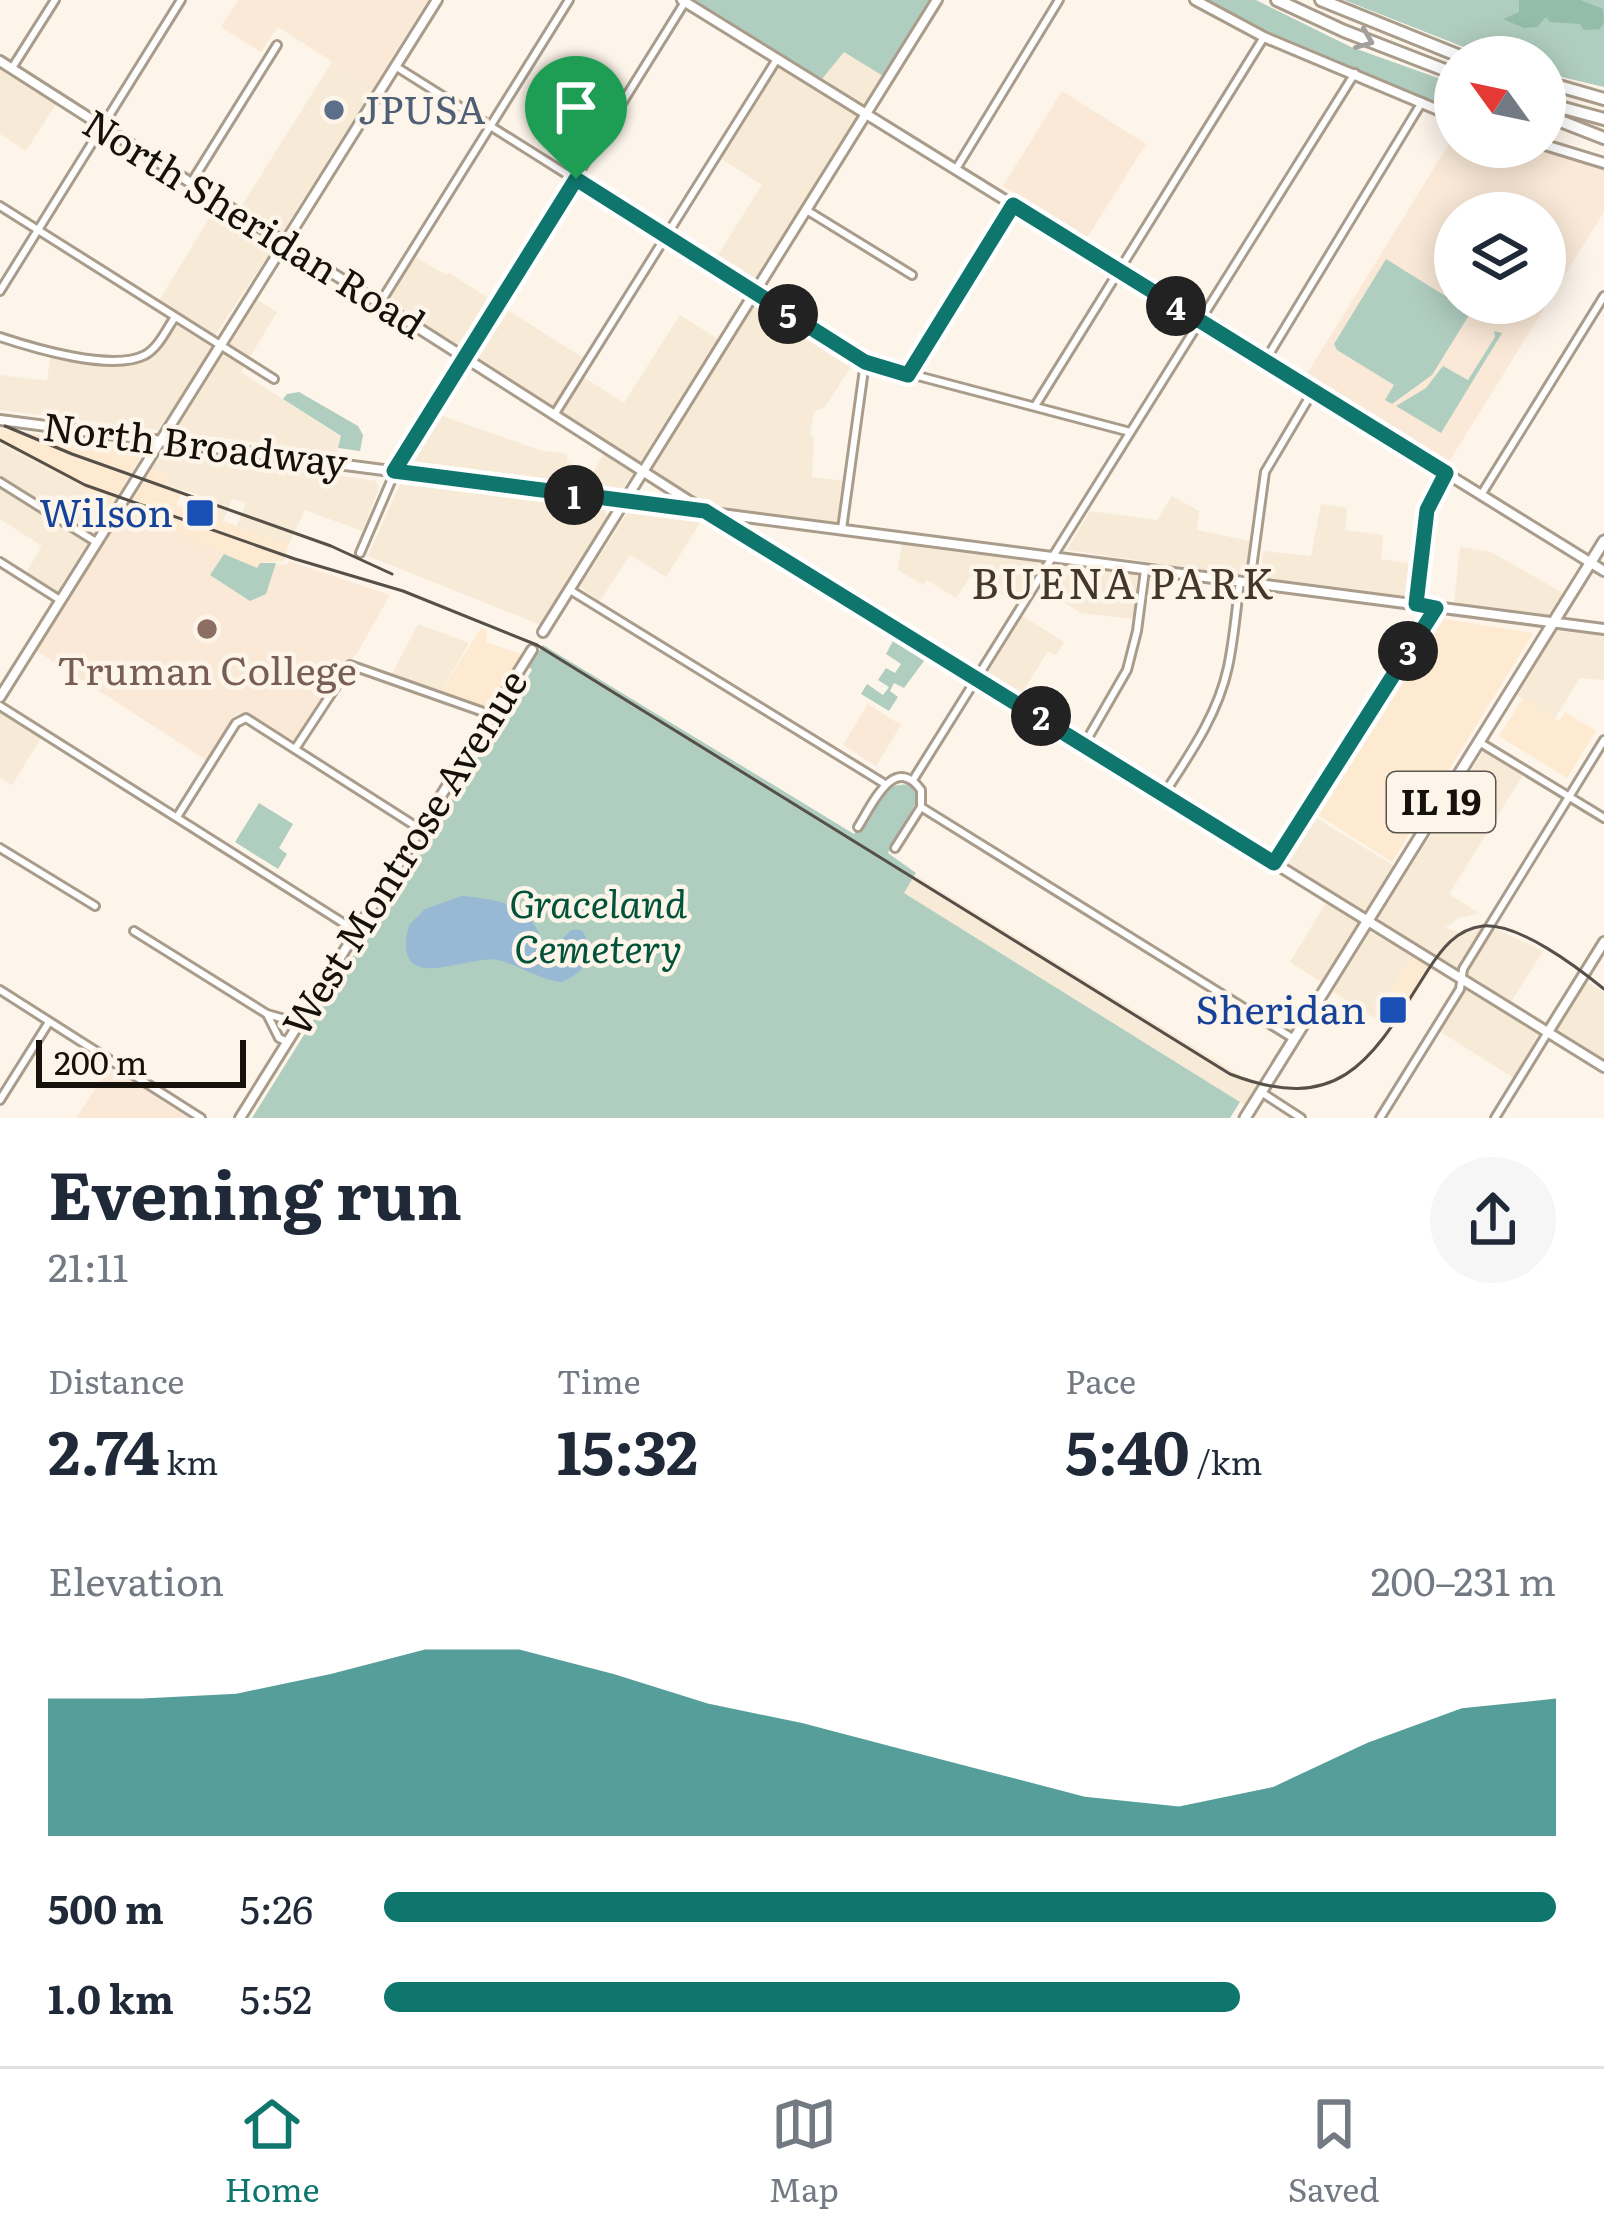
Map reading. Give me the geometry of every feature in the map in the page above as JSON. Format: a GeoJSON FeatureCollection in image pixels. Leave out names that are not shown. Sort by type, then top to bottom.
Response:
{"type":"FeatureCollection","features":[{"type":"Feature","properties":{"kind":"highway"},"geometry":{"type":"LineString","coordinates":[[1277,0],[1434,66]]}},
{"type":"Feature","properties":{"kind":"highway"},"geometry":{"type":"LineString","coordinates":[[1321,0],[1434,46]]}},
{"type":"Feature","properties":{"kind":"highway"},"geometry":{"type":"LineString","coordinates":[[1566,88],[1604,99]]}},
{"type":"Feature","properties":{"kind":"highway"},"geometry":{"type":"LineString","coordinates":[[1566,109],[1604,119]]}},
{"type":"Feature","properties":{"kind":"highway"},"geometry":{"type":"LineString","coordinates":[[1566,123],[1604,138]]}},
{"type":"Feature","properties":{"kind":"main road"},"geometry":{"type":"LineString","coordinates":[[0,701],[437,0]]}},
{"type":"Feature","properties":{"kind":"main road","name":"West Montrose Avenue"},"geometry":{"type":"LineString","coordinates":[[543,632],[938,0]]}},
{"type":"Feature","properties":{"kind":"main road"},"geometry":{"type":"LineString","coordinates":[[1196,0],[1264,37],[1434,107]]}},
{"type":"Feature","properties":{"kind":"main road"},"geometry":{"type":"LineString","coordinates":[[684,1],[1604,571]]}},
{"type":"Feature","properties":{"kind":"main road","name":"North Sheridan Road"},"geometry":{"type":"LineString","coordinates":[[0,62],[705,511],[1604,1066]]}},
{"type":"Feature","properties":{"kind":"main road"},"geometry":{"type":"LineString","coordinates":[[1566,151],[1604,163]]}},
{"type":"Feature","properties":{"kind":"main road","name":"North Broadway"},"geometry":{"type":"LineString","coordinates":[[0,420],[1604,629]]}},
{"type":"Feature","properties":{"kind":"main road","name":"IL 19"},"geometry":{"type":"LineString","coordinates":[[1245,1118],[1604,541]]}},
{"type":"Feature","properties":{"kind":"main road","name":"West Montrose Avenue"},"geometry":{"type":"LineString","coordinates":[[239,1118],[532,650]]}},
{"type":"Feature","properties":{"kind":"main road"},"geometry":{"type":"LineString","coordinates":[[1548,1032],[1604,942]]}},
{"type":"Feature","properties":{"kind":"street"},"geometry":{"type":"LineString","coordinates":[[12,69],[55,0]]}},
{"type":"Feature","properties":{"kind":"street"},"geometry":{"type":"LineString","coordinates":[[0,291],[181,0]]}},
{"type":"Feature","properties":{"kind":"street"},"geometry":{"type":"LineString","coordinates":[[380,304],[568,0]]}},
{"type":"Feature","properties":{"kind":"street"},"geometry":{"type":"LineString","coordinates":[[956,169],[1059,0]]}},
{"type":"Feature","properties":{"kind":"street"},"geometry":{"type":"LineString","coordinates":[[360,553],[394,471],[684,1]]}},
{"type":"Feature","properties":{"kind":"street"},"geometry":{"type":"LineString","coordinates":[[1035,406],[1264,37]]}},
{"type":"Feature","properties":{"kind":"street"},"geometry":{"type":"LineString","coordinates":[[191,183],[277,45]]}},
{"type":"Feature","properties":{"kind":"street"},"geometry":{"type":"LineString","coordinates":[[554,415],[777,59]]}},
{"type":"Feature","properties":{"kind":"street"},"geometry":{"type":"LineString","coordinates":[[395,66],[865,362],[1130,432]]}},
{"type":"Feature","properties":{"kind":"street"},"geometry":{"type":"LineString","coordinates":[[914,781],[1355,73]]}},
{"type":"Feature","properties":{"kind":"street"},"geometry":{"type":"LineString","coordinates":[[1265,361],[1422,102]]}},
{"type":"Feature","properties":{"kind":"street"},"geometry":{"type":"LineString","coordinates":[[908,375],[1013,205]]}},
{"type":"Feature","properties":{"kind":"street"},"geometry":{"type":"LineString","coordinates":[[0,206],[274,379]]}},
{"type":"Feature","properties":{"kind":"street"},"geometry":{"type":"LineString","coordinates":[[808,211],[912,275]]}},
{"type":"Feature","properties":{"kind":"street"},"geometry":{"type":"LineString","coordinates":[[1481,495],[1604,296]]}},
{"type":"Feature","properties":{"kind":"street"},"geometry":{"type":"LineString","coordinates":[[0,337],[77,356],[137,358],[151,352],[175,317]]}},
{"type":"Feature","properties":{"kind":"street"},"geometry":{"type":"LineString","coordinates":[[842,529],[865,362]]}},
{"type":"Feature","properties":{"kind":"street"},"geometry":{"type":"LineString","coordinates":[[1164,794],[1203,733],[1218,699],[1265,472],[1313,391]]}},
{"type":"Feature","properties":{"kind":"street"},"geometry":{"type":"LineString","coordinates":[[1416,604],[1427,510],[1446,473]]}},
{"type":"Feature","properties":{"kind":"street"},"geometry":{"type":"LineString","coordinates":[[0,482],[97,542]]}},
{"type":"Feature","properties":{"kind":"street"},"geometry":{"type":"LineString","coordinates":[[0,562],[60,600]]}},
{"type":"Feature","properties":{"kind":"street"},"geometry":{"type":"LineString","coordinates":[[1085,743],[1127,670],[1145,570]]}},
{"type":"Feature","properties":{"kind":"street"},"geometry":{"type":"LineString","coordinates":[[570,590],[885,784]]}},
{"type":"Feature","properties":{"kind":"street"},"geometry":{"type":"LineString","coordinates":[[1274,863],[1436,608]]}},
{"type":"Feature","properties":{"kind":"street"},"geometry":{"type":"LineString","coordinates":[[296,749],[350,665],[492,715]]}},
{"type":"Feature","properties":{"kind":"street"},"geometry":{"type":"LineString","coordinates":[[0,701],[356,932]]}},
{"type":"Feature","properties":{"kind":"street"},"geometry":{"type":"LineString","coordinates":[[177,817],[242,718],[420,829]]}},
{"type":"Feature","properties":{"kind":"street"},"geometry":{"type":"LineString","coordinates":[[1380,1118],[1459,991],[1462,970],[1604,740]]}},
{"type":"Feature","properties":{"kind":"street"},"geometry":{"type":"LineString","coordinates":[[1479,742],[1604,818]]}},
{"type":"Feature","properties":{"kind":"street"},"geometry":{"type":"LineString","coordinates":[[858,826],[885,784],[900,777],[914,781],[921,790],[921,807],[895,848]]}},
{"type":"Feature","properties":{"kind":"street"},"geometry":{"type":"LineString","coordinates":[[921,807],[1294,1039]]}},
{"type":"Feature","properties":{"kind":"street"},"geometry":{"type":"LineString","coordinates":[[0,848],[95,906]]}},
{"type":"Feature","properties":{"kind":"street"},"geometry":{"type":"LineString","coordinates":[[134,931],[266,1014],[299,1023]]}},
{"type":"Feature","properties":{"kind":"street"},"geometry":{"type":"LineString","coordinates":[[0,990],[201,1118]]}},
{"type":"Feature","properties":{"kind":"street"},"geometry":{"type":"LineString","coordinates":[[266,1014],[279,1038],[287,1042]]}},
{"type":"Feature","properties":{"kind":"street"},"geometry":{"type":"LineString","coordinates":[[0,1100],[49,1022]]}},
{"type":"Feature","properties":{"kind":"street"},"geometry":{"type":"LineString","coordinates":[[1495,1118],[1548,1032]]}},
{"type":"Feature","properties":{"kind":"street"},"geometry":{"type":"LineString","coordinates":[[1261,1092],[1301,1118]]}},
{"type":"Feature","properties":{"kind":"shaded area"},"geometry":{"type":"Polygon","coordinates":[[[238,0],[428,0],[373,88],[278,27],[261,52],[221,27],[238,0]]]}},
{"type":"Feature","properties":{"kind":"shaded area"},"geometry":{"type":"Polygon","coordinates":[[[844,51],[883,76],[865,105],[822,79],[844,51]]]}},
{"type":"Feature","properties":{"kind":"shaded area"},"geometry":{"type":"Polygon","coordinates":[[[332,62],[373,88],[282,233],[241,207],[332,62]]]}},
{"type":"Feature","properties":{"kind":"shaded area"},"geometry":{"type":"Polygon","coordinates":[[[779,65],[858,115],[751,285],[714,261],[762,185],[720,158],[779,65]]]}},
{"type":"Feature","properties":{"kind":"shaded area"},"geometry":{"type":"Polygon","coordinates":[[[0,68],[56,104],[26,151],[0,134],[0,68]]]}},
{"type":"Feature","properties":{"kind":"shaded area"},"geometry":{"type":"Polygon","coordinates":[[[1062,91],[1146,144],[1087,238],[1003,186],[1062,91]]]}},
{"type":"Feature","properties":{"kind":"shaded area"},"geometry":{"type":"Polygon","coordinates":[[[1566,158],[1604,169],[1604,212],[1566,273],[1566,192],[1434,192],[1434,324],[1534,324],[1447,465],[1305,377],[1434,168],[1566,168],[1566,158]]]}},
{"type":"Feature","properties":{"kind":"shaded area"},"geometry":{"type":"Polygon","coordinates":[[[216,207],[267,238],[273,248],[213,338],[159,301],[216,207]]]}},
{"type":"Feature","properties":{"kind":"shaded area"},"geometry":{"type":"Polygon","coordinates":[[[411,254],[588,361],[580,375],[624,403],[680,315],[718,339],[622,490],[410,464],[408,452],[434,413],[539,450],[567,454],[567,462],[589,472],[608,448],[380,304],[411,254]]]}},
{"type":"Feature","properties":{"kind":"shaded area"},"geometry":{"type":"Polygon","coordinates":[[[256,299],[277,312],[241,372],[341,437],[337,453],[176,432],[215,359],[256,299]]]}},
{"type":"Feature","properties":{"kind":"shaded area"},"geometry":{"type":"Polygon","coordinates":[[[756,300],[855,361],[824,408],[814,411],[810,435],[814,437],[812,477],[844,481],[837,524],[712,507],[651,468],[756,300]]]}},
{"type":"Feature","properties":{"kind":"shaded area"},"geometry":{"type":"Polygon","coordinates":[[[173,323],[213,348],[158,430],[0,410],[0,375],[47,381],[51,353],[128,362],[148,355],[173,323]]]}},
{"type":"Feature","properties":{"kind":"shaded area"},"geometry":{"type":"Polygon","coordinates":[[[0,429],[140,448],[142,455],[112,504],[0,443],[0,429]]]}},
{"type":"Feature","properties":{"kind":"shaded area"},"geometry":{"type":"Polygon","coordinates":[[[0,444],[112,504],[55,595],[24,576],[42,546],[0,519],[0,444]]]}},
{"type":"Feature","properties":{"kind":"shaded area"},"geometry":{"type":"Polygon","coordinates":[[[166,451],[376,481],[379,488],[362,531],[305,510],[289,544],[237,526],[246,502],[232,499],[223,521],[194,510],[199,495],[167,485],[169,475],[150,470],[166,451]]]}},
{"type":"Feature","properties":{"kind":"shaded area"},"geometry":{"type":"Polygon","coordinates":[[[149,470],[169,475],[167,485],[182,490],[177,505],[289,544],[284,561],[260,563],[258,569],[124,510],[149,470]]]}},
{"type":"Feature","properties":{"kind":"shaded area"},"geometry":{"type":"Polygon","coordinates":[[[401,482],[604,509],[607,516],[541,625],[368,556],[401,482]]]}},
{"type":"Feature","properties":{"kind":"shaded area"},"geometry":{"type":"Polygon","coordinates":[[[1172,496],[1199,511],[1197,530],[1250,541],[1245,576],[1067,550],[1090,511],[1157,520],[1172,496]]]}},
{"type":"Feature","properties":{"kind":"shaded area"},"geometry":{"type":"Polygon","coordinates":[[[1321,504],[1347,508],[1345,530],[1383,535],[1381,559],[1415,564],[1410,598],[1261,578],[1263,551],[1311,556],[1321,504]]]}},
{"type":"Feature","properties":{"kind":"shaded area","name":"Truman College"},"geometry":{"type":"Polygon","coordinates":[[[118,507],[257,568],[260,563],[287,565],[289,561],[390,595],[356,655],[343,665],[296,741],[240,713],[206,760],[31,647],[118,507]]]}},
{"type":"Feature","properties":{"kind":"shaded area"},"geometry":{"type":"Polygon","coordinates":[[[630,509],[703,518],[666,577],[630,555],[600,601],[580,587],[630,509]]]}},
{"type":"Feature","properties":{"kind":"shaded area"},"geometry":{"type":"Polygon","coordinates":[[[902,542],[1036,561],[1040,568],[1018,605],[971,576],[956,598],[927,580],[923,585],[898,570],[902,542]]]}},
{"type":"Feature","properties":{"kind":"shaded area"},"geometry":{"type":"Polygon","coordinates":[[[1460,547],[1491,552],[1563,593],[1544,617],[1454,604],[1460,547]]]}},
{"type":"Feature","properties":{"kind":"shaded area"},"geometry":{"type":"Polygon","coordinates":[[[1056,564],[1137,575],[1134,619],[1081,613],[1039,587],[1056,564]]]}},
{"type":"Feature","properties":{"kind":"shaded area"},"geometry":{"type":"Polygon","coordinates":[[[1021,615],[1064,642],[1056,655],[1048,651],[1019,698],[984,675],[1021,615]]]}},
{"type":"Feature","properties":{"kind":"shaded area"},"geometry":{"type":"Polygon","coordinates":[[[1439,618],[1533,633],[1392,862],[1315,813],[1439,618]]]}},
{"type":"Feature","properties":{"kind":"shaded area"},"geometry":{"type":"Polygon","coordinates":[[[418,624],[469,643],[439,694],[391,676],[418,624]]]}},
{"type":"Feature","properties":{"kind":"shaded area"},"geometry":{"type":"Polygon","coordinates":[[[481,628],[487,631],[486,642],[521,654],[487,708],[439,694],[481,628]]]}},
{"type":"Feature","properties":{"kind":"shaded area"},"geometry":{"type":"Polygon","coordinates":[[[1557,631],[1604,636],[1604,680],[1580,678],[1555,718],[1517,695],[1557,631]]]}},
{"type":"Feature","properties":{"kind":"shaded area"},"geometry":{"type":"Polygon","coordinates":[[[1523,698],[1559,721],[1565,712],[1596,731],[1567,778],[1499,736],[1523,698]]]}},
{"type":"Feature","properties":{"kind":"shaded area"},"geometry":{"type":"Polygon","coordinates":[[[868,704],[901,725],[876,766],[843,745],[868,704]]]}},
{"type":"Feature","properties":{"kind":"shaded area"},"geometry":{"type":"Polygon","coordinates":[[[0,706],[43,735],[12,785],[0,778],[0,706]]]}},
{"type":"Feature","properties":{"kind":"shaded area"},"geometry":{"type":"Polygon","coordinates":[[[1484,751],[1523,775],[1449,894],[1479,913],[1445,928],[1463,933],[1482,928],[1456,967],[1379,917],[1484,751]]]}},
{"type":"Feature","properties":{"kind":"shaded area"},"geometry":{"type":"Polygon","coordinates":[[[1308,813],[1399,869],[1326,985],[1290,962],[1330,897],[1276,863],[1308,813]]]}},
{"type":"Feature","properties":{"kind":"shaded area"},"geometry":{"type":"Polygon","coordinates":[[[915,875],[1257,1086],[1245,1105],[904,893],[915,875]]]}},
{"type":"Feature","properties":{"kind":"shaded area"},"geometry":{"type":"Polygon","coordinates":[[[1494,928],[1543,951],[1511,1002],[1466,973],[1494,928]]]}},
{"type":"Feature","properties":{"kind":"shaded area"},"geometry":{"type":"Polygon","coordinates":[[[1370,932],[1413,956],[1374,1018],[1333,992],[1370,932]]]}},
{"type":"Feature","properties":{"kind":"shaded area"},"geometry":{"type":"Polygon","coordinates":[[[1413,956],[1432,968],[1397,1025],[1378,1013],[1413,956]]]}},
{"type":"Feature","properties":{"kind":"shaded area"},"geometry":{"type":"Polygon","coordinates":[[[1587,982],[1604,992],[1604,1061],[1557,1030],[1587,982]]]}},
{"type":"Feature","properties":{"kind":"shaded area"},"geometry":{"type":"Polygon","coordinates":[[[1466,989],[1538,1035],[1514,1078],[1439,1031],[1466,989]]]}},
{"type":"Feature","properties":{"kind":"shaded area"},"geometry":{"type":"Polygon","coordinates":[[[110,1067],[188,1118],[76,1118],[110,1067]]]}},
{"type":"Feature","properties":{"kind":"green space"},"geometry":{"type":"Polygon","coordinates":[[[694,0],[930,0],[883,76],[844,52],[822,79],[694,0]]]}},
{"type":"Feature","properties":{"kind":"green space"},"geometry":{"type":"Polygon","coordinates":[[[1209,0],[1256,0],[1351,47],[1434,77],[1434,101],[1263,29],[1209,0]]]}},
{"type":"Feature","properties":{"kind":"green space"},"geometry":{"type":"Polygon","coordinates":[[[1344,0],[1604,0],[1604,87],[1566,78],[1566,36],[1436,36],[1344,0]]]}},
{"type":"Feature","properties":{"kind":"green space"},"geometry":{"type":"Polygon","coordinates":[[[1519,0],[1580,0],[1603,9],[1604,23],[1600,29],[1584,30],[1580,24],[1550,22],[1546,17],[1537,27],[1524,28],[1503,19],[1519,12],[1519,0]]]}},
{"type":"Feature","properties":{"kind":"green space"},"geometry":{"type":"Polygon","coordinates":[[[1386,259],[1434,289],[1434,324],[1464,324],[1432,375],[1392,404],[1385,400],[1394,385],[1334,344],[1386,259]]]}},
{"type":"Feature","properties":{"kind":"green space"},"geometry":{"type":"Polygon","coordinates":[[[1494,331],[1502,333],[1441,433],[1396,406],[1426,388],[1443,366],[1468,380],[1495,337],[1494,331]]]}},
{"type":"Feature","properties":{"kind":"green space"},"geometry":{"type":"Polygon","coordinates":[[[299,392],[358,426],[363,435],[360,451],[338,448],[341,436],[283,399],[299,392]]]}},
{"type":"Feature","properties":{"kind":"green space"},"geometry":{"type":"Polygon","coordinates":[[[224,554],[257,568],[260,563],[276,563],[266,594],[250,601],[210,575],[224,554]]]}},
{"type":"Feature","properties":{"kind":"green space"},"geometry":{"type":"Polygon","coordinates":[[[894,639],[924,661],[904,688],[894,683],[890,691],[898,697],[889,711],[861,694],[867,684],[883,695],[889,687],[878,680],[886,668],[895,673],[901,664],[886,654],[894,639]]]}},
{"type":"Feature","properties":{"kind":"green space","name":"Graceland Cemetery"},"geometry":{"type":"Polygon","coordinates":[[[543,645],[854,834],[891,786],[909,784],[917,801],[888,853],[916,873],[904,893],[1240,1102],[1230,1118],[252,1118],[532,670],[529,667],[543,645]]]}},
{"type":"Feature","properties":{"kind":"green space"},"geometry":{"type":"Polygon","coordinates":[[[259,803],[293,824],[279,848],[287,854],[278,869],[235,842],[259,803]]]}},
{"type":"Feature","properties":{"kind":"water"},"geometry":{"type":"Polygon","coordinates":[[[462,896],[490,899],[516,909],[531,920],[548,945],[559,943],[571,930],[581,930],[589,946],[587,960],[562,982],[498,960],[436,968],[411,961],[406,948],[409,925],[425,909],[462,896]]]}},
{"type":"Feature","properties":{"kind":"railway"},"geometry":{"type":"LineString","coordinates":[[5,426],[331,546],[392,574]]}},
{"type":"Feature","properties":{"kind":"railway"},"geometry":{"type":"LineString","coordinates":[[0,440],[85,485],[295,559],[403,591],[537,645],[1230,1074],[1269,1086],[1301,1088],[1329,1083],[1352,1070],[1372,1052],[1444,948],[1473,928],[1513,931],[1604,989]]}},
{"type":"Feature","properties":{"kind":"place","name":"JPUSA"},"geometry":{"type":"Point","coordinates":[334,110]}},
{"type":"Feature","properties":{"kind":"place","name":"Wilson"},"geometry":{"type":"Point","coordinates":[200,513]}},
{"type":"Feature","properties":{"kind":"place","name":"Truman College"},"geometry":{"type":"Point","coordinates":[207,629]}},
{"type":"Feature","properties":{"kind":"place","name":"Sheridan"},"geometry":{"type":"Point","coordinates":[1393,1010]}},
{"type":"Feature","properties":{"kind":"district","name":"BUENA PARK"},"geometry":{"type":"Point","coordinates":[1124,584]}},
{"type":"Feature","properties":{"kind":"route"},"geometry":{"type":"LineString","coordinates":[[576,179],[865,362],[908,375],[1013,205],[1446,473],[1427,510],[1416,604],[1436,608],[1274,863],[705,511],[394,471],[576,179]]}}]}
